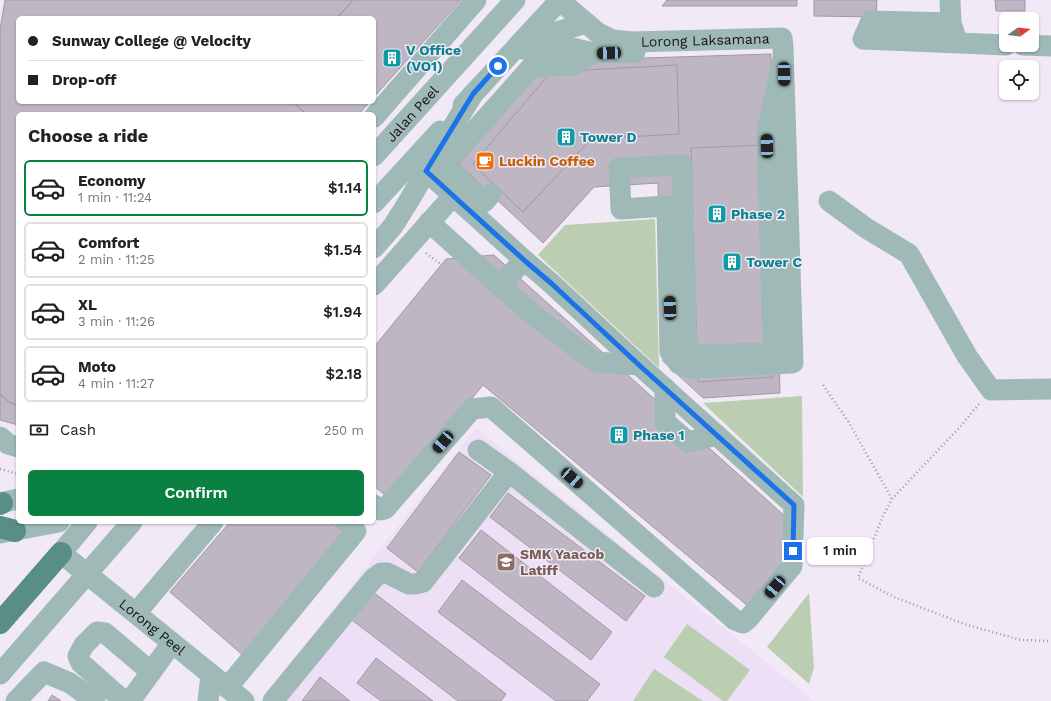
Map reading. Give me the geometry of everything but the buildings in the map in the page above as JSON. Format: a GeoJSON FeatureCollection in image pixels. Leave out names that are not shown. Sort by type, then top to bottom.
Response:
{"type":"FeatureCollection","features":[{"type":"Feature","properties":{"kind":"main road"},"geometry":{"type":"LineString","coordinates":[[0,623],[61,553]]}},
{"type":"Feature","properties":{"kind":"street"},"geometry":{"type":"LineString","coordinates":[[376,115],[476,0]]}},
{"type":"Feature","properties":{"kind":"street"},"geometry":{"type":"LineString","coordinates":[[482,0],[524,38]]}},
{"type":"Feature","properties":{"kind":"street","name":"Jalan Peel"},"geometry":{"type":"LineString","coordinates":[[376,154],[515,0]]}},
{"type":"Feature","properties":{"kind":"street"},"geometry":{"type":"LineString","coordinates":[[376,201],[560,0]]}},
{"type":"Feature","properties":{"kind":"street","name":"Lorong Laksamana"},"geometry":{"type":"LineString","coordinates":[[560,0],[598,33],[612,40],[783,48]]}},
{"type":"Feature","properties":{"kind":"street"},"geometry":{"type":"LineString","coordinates":[[507,57],[547,36],[586,23],[581,0]]}},
{"type":"Feature","properties":{"kind":"street"},"geometry":{"type":"LineString","coordinates":[[950,0],[950,23],[958,44]]}},
{"type":"Feature","properties":{"kind":"street"},"geometry":{"type":"LineString","coordinates":[[950,23],[871,21],[863,39],[999,45]]}},
{"type":"Feature","properties":{"kind":"street"},"geometry":{"type":"LineString","coordinates":[[1039,46],[1051,46]]}},
{"type":"Feature","properties":{"kind":"street"},"geometry":{"type":"LineString","coordinates":[[783,48],[793,363],[691,368],[679,364],[670,352],[667,206],[621,209],[619,168],[682,165],[687,356],[773,353],[767,131],[783,48]]}},
{"type":"Feature","properties":{"kind":"street"},"geometry":{"type":"LineString","coordinates":[[435,164],[532,67],[573,65],[593,54],[783,48]]}},
{"type":"Feature","properties":{"kind":"street"},"geometry":{"type":"LineString","coordinates":[[376,246],[393,226],[435,164],[473,94]]}},
{"type":"Feature","properties":{"kind":"street"},"geometry":{"type":"LineString","coordinates":[[435,164],[484,202],[491,194]]}},
{"type":"Feature","properties":{"kind":"street"},"geometry":{"type":"LineString","coordinates":[[376,507],[380,510],[385,509],[472,409],[491,406],[735,620],[743,623],[748,619],[792,566],[794,505],[552,284],[453,196],[435,164]]}},
{"type":"Feature","properties":{"kind":"street"},"geometry":{"type":"LineString","coordinates":[[376,283],[453,196]]}},
{"type":"Feature","properties":{"kind":"street"},"geometry":{"type":"LineString","coordinates":[[829,201],[866,228],[909,254],[967,356],[991,390],[1051,389]]}},
{"type":"Feature","properties":{"kind":"street"},"geometry":{"type":"LineString","coordinates":[[429,222],[500,286],[595,362],[639,365]]}},
{"type":"Feature","properties":{"kind":"street"},"geometry":{"type":"LineString","coordinates":[[500,286],[524,260]]}},
{"type":"Feature","properties":{"kind":"street"},"geometry":{"type":"LineString","coordinates":[[0,437],[8,444],[16,446]]}},
{"type":"Feature","properties":{"kind":"street"},"geometry":{"type":"LineString","coordinates":[[478,450],[509,472],[654,587]]}},
{"type":"Feature","properties":{"kind":"street"},"geometry":{"type":"LineString","coordinates":[[273,701],[374,578],[382,573],[387,573],[409,584],[423,582],[509,472]]}},
{"type":"Feature","properties":{"kind":"street"},"geometry":{"type":"LineString","coordinates":[[5,530],[46,524]]}},
{"type":"Feature","properties":{"kind":"street"},"geometry":{"type":"LineString","coordinates":[[61,553],[85,524]]}},
{"type":"Feature","properties":{"kind":"street"},"geometry":{"type":"LineString","coordinates":[[0,674],[130,524]]}},
{"type":"Feature","properties":{"kind":"street"},"geometry":{"type":"LineString","coordinates":[[136,613],[210,524]]}},
{"type":"Feature","properties":{"kind":"street"},"geometry":{"type":"LineString","coordinates":[[228,688],[356,531],[348,524]]}},
{"type":"Feature","properties":{"kind":"street","name":"Lorong Peel"},"geometry":{"type":"LineString","coordinates":[[61,553],[244,701]]}},
{"type":"Feature","properties":{"kind":"street"},"geometry":{"type":"LineString","coordinates":[[151,672],[105,633],[97,632],[84,645],[78,656],[81,663],[131,700],[172,643]]}},
{"type":"Feature","properties":{"kind":"street"},"geometry":{"type":"LineString","coordinates":[[16,701],[44,672],[70,682],[95,701]]}},
{"type":"Feature","properties":{"kind":"street"},"geometry":{"type":"LineString","coordinates":[[208,701],[211,675]]}},
{"type":"Feature","properties":{"kind":"path"},"geometry":{"type":"LineString","coordinates":[[823,385],[848,421],[892,499]]}},
{"type":"Feature","properties":{"kind":"path"},"geometry":{"type":"LineString","coordinates":[[991,390],[959,428],[892,499],[883,516],[858,578],[894,597],[967,625],[1021,640],[1051,641]]}},
{"type":"Feature","properties":{"kind":"path"},"geometry":{"type":"LineString","coordinates":[[0,469],[16,473]]}},
{"type":"Feature","properties":{"kind":"shaded area","name":"SMK Yaacob Latiff"},"geometry":{"type":"Polygon","coordinates":[[[476,428],[814,701],[271,701],[264,696],[476,428]]]}},
{"type":"Feature","properties":{"kind":"green space"},"geometry":{"type":"Polygon","coordinates":[[[655,219],[659,368],[538,255],[565,225],[655,219]]]}},
{"type":"Feature","properties":{"kind":"green space"},"geometry":{"type":"Polygon","coordinates":[[[802,396],[803,497],[703,403],[802,396]]]}},
{"type":"Feature","properties":{"kind":"green space"},"geometry":{"type":"Polygon","coordinates":[[[809,593],[814,668],[809,684],[767,647],[809,593]]]}},
{"type":"Feature","properties":{"kind":"green space"},"geometry":{"type":"Polygon","coordinates":[[[687,624],[750,670],[727,701],[723,701],[664,657],[687,624]]]}},
{"type":"Feature","properties":{"kind":"green space"},"geometry":{"type":"Polygon","coordinates":[[[654,669],[703,701],[633,701],[654,669]]]}},
{"type":"Feature","properties":{"kind":"place","name":"V Office (VO1)"},"geometry":{"type":"Point","coordinates":[392,58]}},
{"type":"Feature","properties":{"kind":"place","name":"Tower D"},"geometry":{"type":"Point","coordinates":[566,137]}},
{"type":"Feature","properties":{"kind":"place","name":"Luckin Coffee"},"geometry":{"type":"Point","coordinates":[485,161]}},
{"type":"Feature","properties":{"kind":"place","name":"Phase 2"},"geometry":{"type":"Point","coordinates":[717,214]}},
{"type":"Feature","properties":{"kind":"place","name":"Tower C"},"geometry":{"type":"Point","coordinates":[732,262]}},
{"type":"Feature","properties":{"kind":"place","name":"Phase 1"},"geometry":{"type":"Point","coordinates":[619,435]}},
{"type":"Feature","properties":{"kind":"place","name":"SMK Yaacob Latiff"},"geometry":{"type":"Point","coordinates":[506,562]}},
{"type":"Feature","properties":{"kind":"route"},"geometry":{"type":"LineString","coordinates":[[498,66],[473,94],[426,171],[794,505],[793,551]]}}]}
